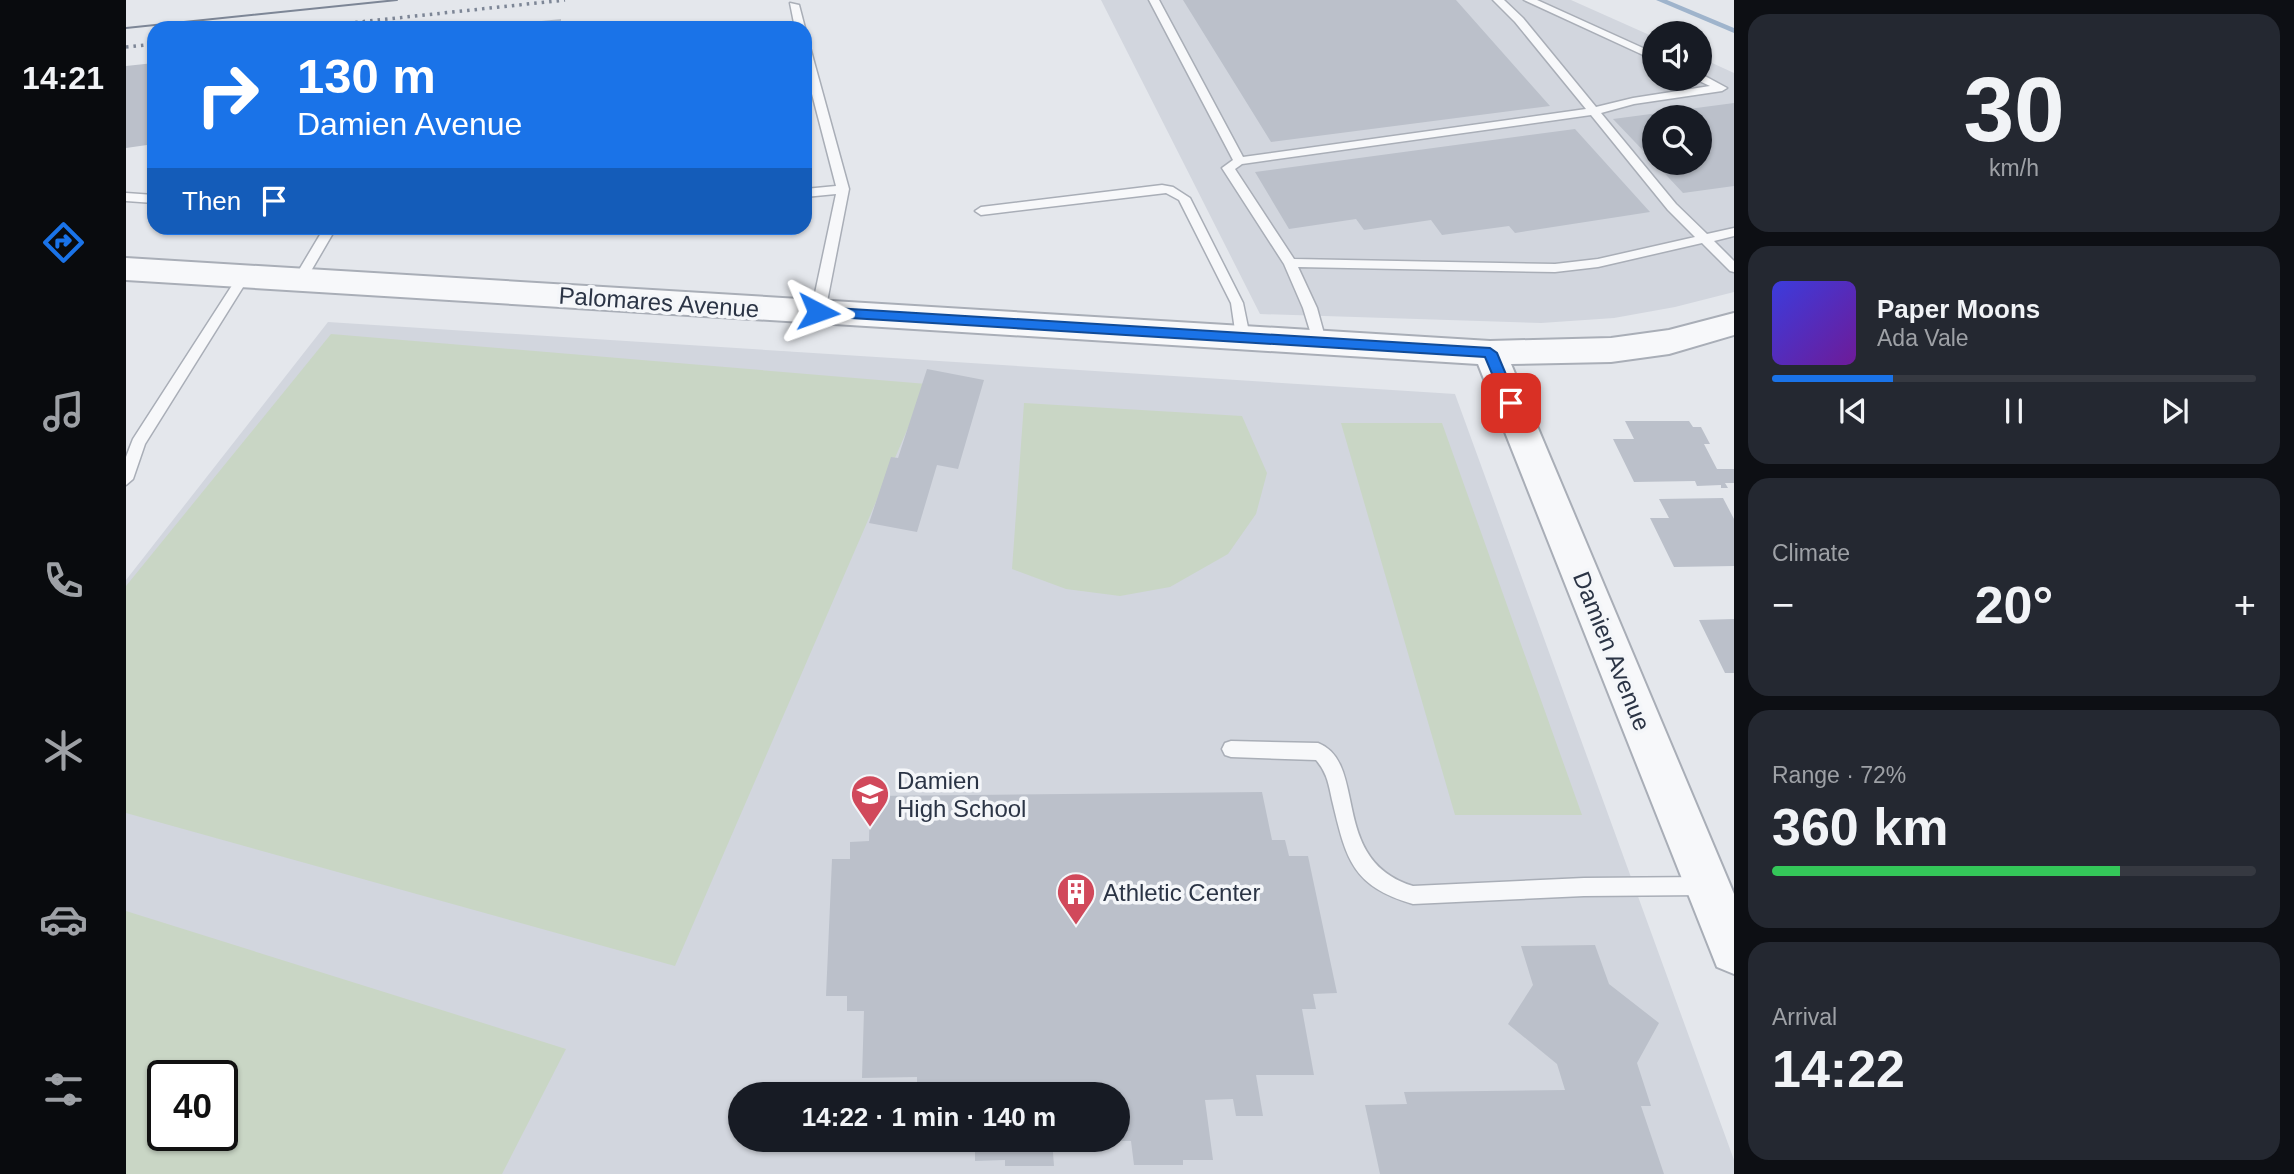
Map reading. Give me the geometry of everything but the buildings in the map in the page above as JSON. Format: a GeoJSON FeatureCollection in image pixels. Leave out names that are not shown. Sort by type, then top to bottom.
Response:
{"type":"FeatureCollection","features":[{"type":"Feature","properties":{"kind":"street","name":"Palomares Avenue"},"geometry":{"type":"LineString","coordinates":[[126,269],[1490,353],[1611,350],[1669,341],[1734,324]]}},
{"type":"Feature","properties":{"kind":"street","name":"Damien Avenue"},"geometry":{"type":"LineString","coordinates":[[1490,353],[1734,950]]}},
{"type":"Feature","properties":{"kind":"lane"},"geometry":{"type":"LineString","coordinates":[[1154,0],[1239,161]]}},
{"type":"Feature","properties":{"kind":"lane"},"geometry":{"type":"LineString","coordinates":[[1498,0],[1519,20],[1592,112],[1704,240],[1734,268]]}},
{"type":"Feature","properties":{"kind":"lane"},"geometry":{"type":"LineString","coordinates":[[1529,0],[1642,52]]}},
{"type":"Feature","properties":{"kind":"lane"},"geometry":{"type":"LineString","coordinates":[[794,5],[798,21]]}},
{"type":"Feature","properties":{"kind":"lane"},"geometry":{"type":"LineString","coordinates":[[812,73],[843,189],[818,312]]}},
{"type":"Feature","properties":{"kind":"lane"},"geometry":{"type":"LineString","coordinates":[[1712,83],[1723,88],[1712,90]]}},
{"type":"Feature","properties":{"kind":"lane"},"geometry":{"type":"LineString","coordinates":[[1319,341],[1310,308],[1290,263],[1228,169],[1239,161],[1592,112],[1633,101],[1702,91]]}},
{"type":"Feature","properties":{"kind":"lane"},"geometry":{"type":"LineString","coordinates":[[812,192],[843,189]]}},
{"type":"Feature","properties":{"kind":"lane"},"geometry":{"type":"LineString","coordinates":[[981,211],[1162,189],[1178,193],[1184,198],[1237,303],[1243,338]]}},
{"type":"Feature","properties":{"kind":"lane"},"geometry":{"type":"LineString","coordinates":[[126,197],[147,198]]}},
{"type":"Feature","properties":{"kind":"lane"},"geometry":{"type":"LineString","coordinates":[[1290,263],[1555,268],[1598,263],[1734,232]]}},
{"type":"Feature","properties":{"kind":"lane"},"geometry":{"type":"LineString","coordinates":[[299,280],[326,235]]}},
{"type":"Feature","properties":{"kind":"lane"},"geometry":{"type":"LineString","coordinates":[[126,479],[132,443],[244,276]]}},
{"type":"Feature","properties":{"kind":"lane"},"geometry":{"type":"LineString","coordinates":[[1231,749],[1318,751],[1325,757],[1333,770],[1362,864],[1376,881],[1392,891],[1413,895],[1584,887],[1708,886]]}},
{"type":"Feature","properties":{"kind":"shaded area"},"geometry":{"type":"Polygon","coordinates":[[[1101,0],[1571,0],[1642,32],[1642,91],[1712,91],[1712,63],[1734,73],[1734,292],[1675,307],[1614,318],[1541,323],[1260,314],[1101,0]]]}},
{"type":"Feature","properties":{"kind":"shaded area","name":"Damien High School"},"geometry":{"type":"Polygon","coordinates":[[[328,322],[1455,394],[1734,1160],[1734,1174],[126,1174],[126,580],[328,322]]]}},
{"type":"Feature","properties":{"kind":"green space"},"geometry":{"type":"Polygon","coordinates":[[[331,334],[927,384],[675,966],[126,813],[126,586],[331,334]]]}},
{"type":"Feature","properties":{"kind":"green space"},"geometry":{"type":"Polygon","coordinates":[[[1024,403],[1242,416],[1267,473],[1256,514],[1228,554],[1170,587],[1120,596],[1066,589],[1012,569],[1024,403]]]}},
{"type":"Feature","properties":{"kind":"green space"},"geometry":{"type":"Polygon","coordinates":[[[1341,423],[1442,423],[1582,815],[1455,815],[1341,423]]]}},
{"type":"Feature","properties":{"kind":"green space"},"geometry":{"type":"Polygon","coordinates":[[[126,911],[566,1049],[502,1174],[126,1174],[126,911]]]}},
{"type":"Feature","properties":{"kind":"waterway"},"geometry":{"type":"LineString","coordinates":[[1660,0],[1734,31]]}},
{"type":"Feature","properties":{"kind":"tram line"},"geometry":{"type":"LineString","coordinates":[[194,21],[397,0]]}},
{"type":"Feature","properties":{"kind":"tram line"},"geometry":{"type":"LineString","coordinates":[[126,28],[147,26]]}},
{"type":"Feature","properties":{"kind":"railway"},"geometry":{"type":"LineString","coordinates":[[368,21],[565,0]]}},
{"type":"Feature","properties":{"kind":"railway"},"geometry":{"type":"LineString","coordinates":[[126,47],[147,45]]}},
{"type":"Feature","properties":{"kind":"place","name":"Damien High School"},"geometry":{"type":"Point","coordinates":[870,828]}},
{"type":"Feature","properties":{"kind":"place","name":"Athletic Center"},"geometry":{"type":"Point","coordinates":[1076,926]}},
{"type":"Feature","properties":{"kind":"route"},"geometry":{"type":"LineString","coordinates":[[818,312],[1490,353],[1511,403]]}}]}
